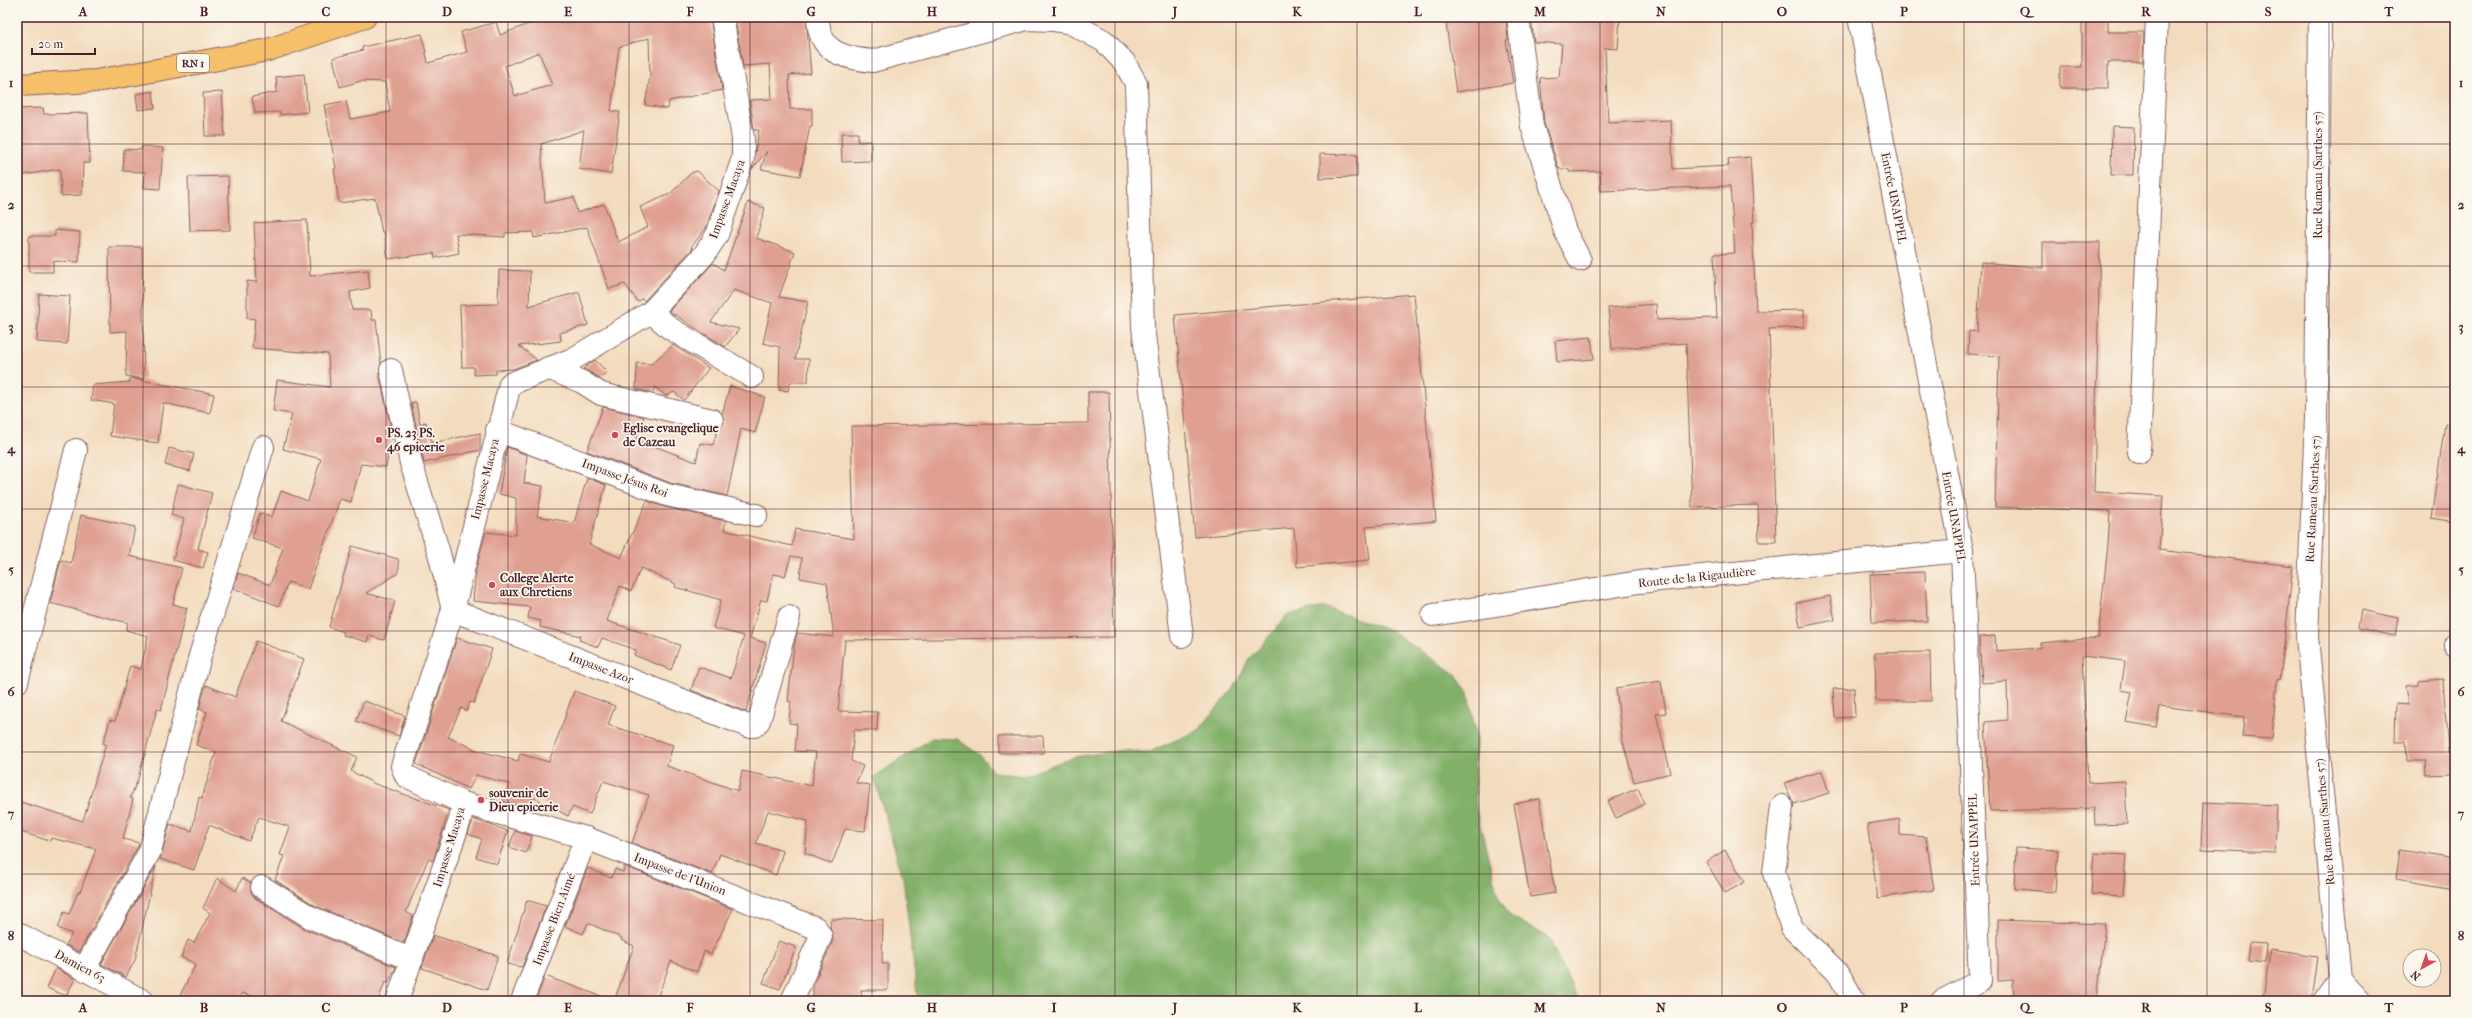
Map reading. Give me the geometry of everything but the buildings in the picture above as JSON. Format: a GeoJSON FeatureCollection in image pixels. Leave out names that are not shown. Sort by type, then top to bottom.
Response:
{"type":"FeatureCollection","features":[{"type":"Feature","properties":{"kind":"main road","name":"RN 1"},"geometry":{"type":"LineString","coordinates":[[17,85],[96,81],[268,50],[364,17]]}},
{"type":"Feature","properties":{"kind":"street","name":"Impasse Macaya"},"geometry":{"type":"LineString","coordinates":[[397,1001],[460,820],[464,803],[406,776],[402,766],[453,610],[510,384],[573,359],[651,312],[704,255],[717,235],[743,158],[743,138],[722,17]]}},
{"type":"Feature","properties":{"kind":"street"},"geometry":{"type":"LineString","coordinates":[[818,17],[818,28],[823,40],[833,51],[847,58],[873,61],[1027,19],[1071,23],[1104,41],[1124,62],[1136,83],[1143,327],[1182,636]]}},
{"type":"Feature","properties":{"kind":"street"},"geometry":{"type":"LineString","coordinates":[[1518,17],[1532,126],[1565,231],[1580,260]]}},
{"type":"Feature","properties":{"kind":"street","name":"Entrée UNAPPEL"},"geometry":{"type":"LineString","coordinates":[[1859,17],[1962,551],[1980,981],[1942,1001]]}},
{"type":"Feature","properties":{"kind":"street"},"geometry":{"type":"LineString","coordinates":[[2139,452],[2157,17]]}},
{"type":"Feature","properties":{"kind":"street","name":"Rue Rameau (Sarthes 57)"},"geometry":{"type":"LineString","coordinates":[[2320,17],[2316,418],[2307,637],[2340,980]]}},
{"type":"Feature","properties":{"kind":"street"},"geometry":{"type":"LineString","coordinates":[[651,312],[671,329],[752,377]]}},
{"type":"Feature","properties":{"kind":"street"},"geometry":{"type":"LineString","coordinates":[[548,368],[582,382],[601,394],[712,420]]}},
{"type":"Feature","properties":{"kind":"street"},"geometry":{"type":"LineString","coordinates":[[391,370],[411,462],[439,553],[453,610]]}},
{"type":"Feature","properties":{"kind":"street","name":"Impasse Jésus Roi"},"geometry":{"type":"LineString","coordinates":[[498,430],[667,495],[756,515]]}},
{"type":"Feature","properties":{"kind":"street"},"geometry":{"type":"LineString","coordinates":[[85,968],[150,851],[200,656],[263,447]]}},
{"type":"Feature","properties":{"kind":"street"},"geometry":{"type":"LineString","coordinates":[[17,682],[76,450]]}},
{"type":"Feature","properties":{"kind":"street","name":"Route de la Rigaudière"},"geometry":{"type":"LineString","coordinates":[[1433,615],[1639,582],[1962,551]]}},
{"type":"Feature","properties":{"kind":"street","name":"Impasse Azor"},"geometry":{"type":"LineString","coordinates":[[453,610],[748,726],[754,726],[759,721],[789,618]]}},
{"type":"Feature","properties":{"kind":"street","name":"Impasse de l'Union"},"geometry":{"type":"LineString","coordinates":[[464,803],[586,838],[816,928],[821,936],[792,1001]]}},
{"type":"Feature","properties":{"kind":"street"},"geometry":{"type":"LineString","coordinates":[[1782,806],[1774,873],[1792,928],[1838,973],[1854,1001]]}},
{"type":"Feature","properties":{"kind":"street","name":"Impasse Bien Aimé"},"geometry":{"type":"LineString","coordinates":[[522,1001],[586,838]]}},
{"type":"Feature","properties":{"kind":"street"},"geometry":{"type":"LineString","coordinates":[[262,887],[310,917],[412,960]]}},
{"type":"Feature","properties":{"kind":"street","name":"Damien 63"},"geometry":{"type":"LineString","coordinates":[[17,933],[85,968],[143,1001]]}},
{"type":"Feature","properties":{"kind":"street"},"geometry":{"type":"LineString","coordinates":[[2325,1001],[2340,980],[2360,1001]]}},
{"type":"Feature","properties":{"kind":"green space"},"geometry":{"type":"Polygon","coordinates":[[[1324,607],[1391,631],[1455,674],[1468,693],[1477,739],[1474,763],[1476,809],[1498,896],[1509,915],[1548,937],[1579,1001],[918,1001],[903,878],[874,777],[932,738],[957,739],[980,755],[993,772],[1023,776],[1074,757],[1123,750],[1147,753],[1199,730],[1238,682],[1248,660],[1288,615],[1324,607]]]}},
{"type":"Feature","properties":{"kind":"place","name":"Eglise evangelique de Cazeau"},"geometry":{"type":"Point","coordinates":[615,435]}},
{"type":"Feature","properties":{"kind":"place","name":"PS. 23 PS. 46 epicerie"},"geometry":{"type":"Point","coordinates":[379,440]}},
{"type":"Feature","properties":{"kind":"place","name":"College Alerte aux Chretiens"},"geometry":{"type":"Point","coordinates":[492,585]}},
{"type":"Feature","properties":{"kind":"place","name":"souvenir de Dieu epicerie"},"geometry":{"type":"Point","coordinates":[481,800]}}]}
